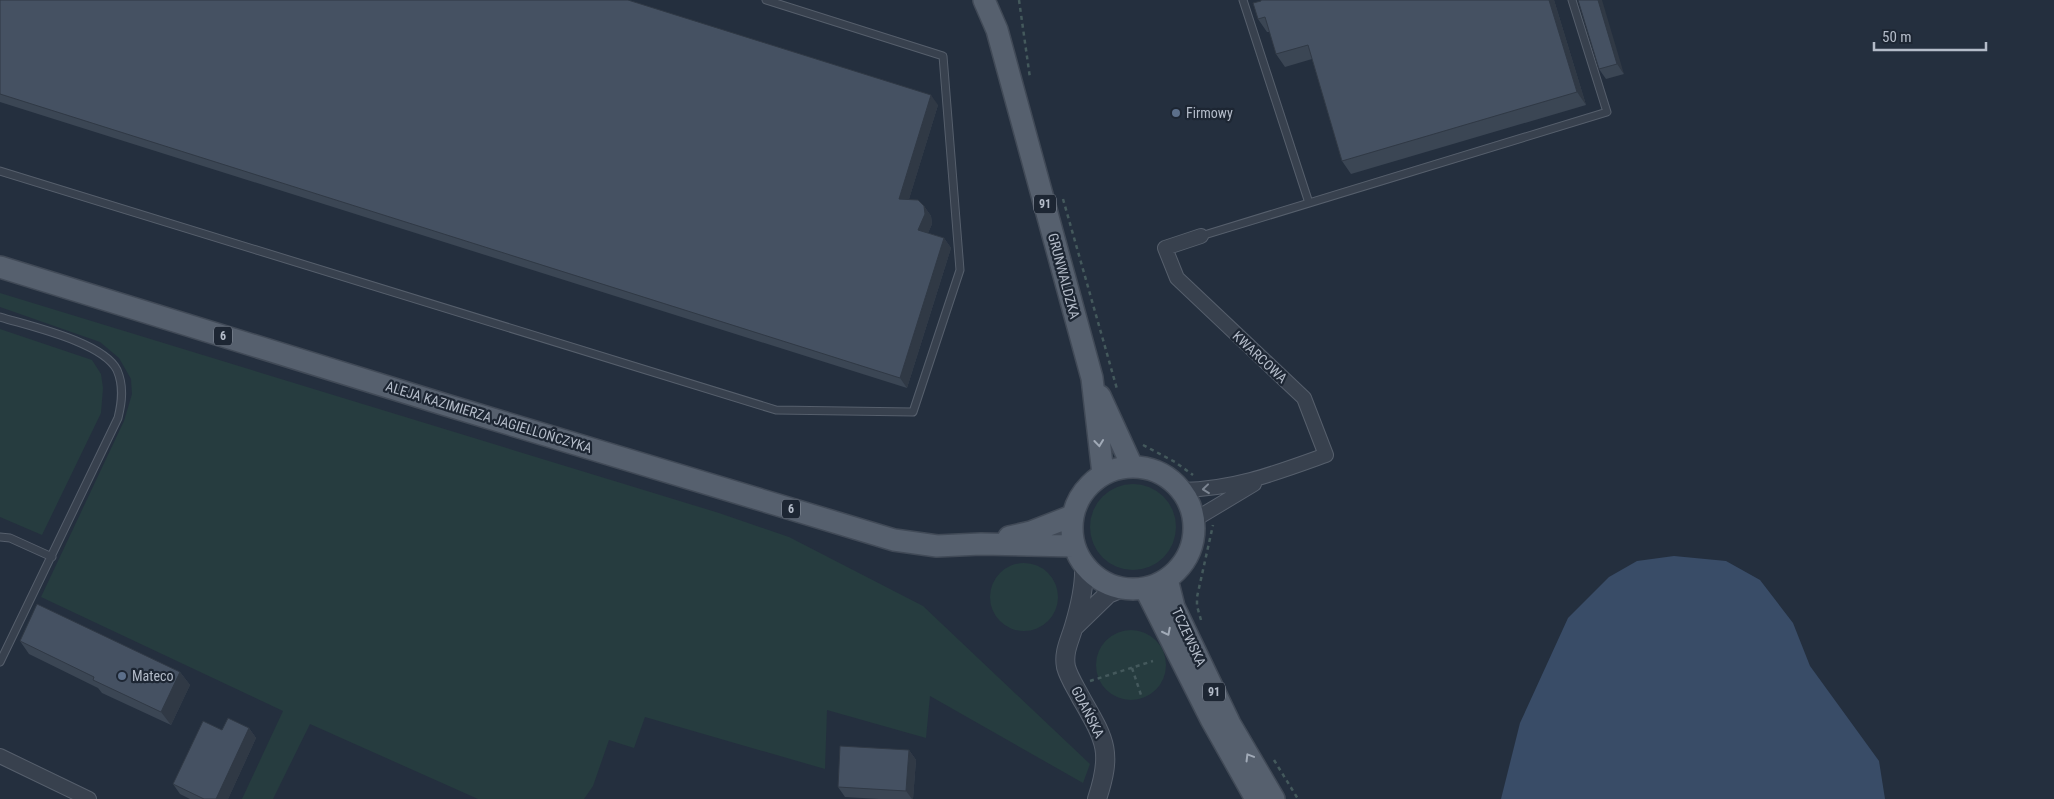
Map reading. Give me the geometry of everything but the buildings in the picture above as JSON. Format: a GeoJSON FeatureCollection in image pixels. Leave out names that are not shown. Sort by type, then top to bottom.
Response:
{"type":"FeatureCollection","features":[{"type":"Feature","properties":{"kind":"main road","name":"GRUNWALDZKA"},"geometry":{"type":"LineString","coordinates":[[985,1],[997,30],[1092,378],[1103,474]]}},
{"type":"Feature","properties":{"kind":"main road","name":"ALEJA KAZIMIERZA JAGIELLOŃCZYKA"},"geometry":{"type":"LineString","coordinates":[[0,267],[455,408],[894,540],[936,546],[981,544],[1074,546]]}},
{"type":"Feature","properties":{"kind":"main road","name":"GRUNWALDZKA"},"geometry":{"type":"LineString","coordinates":[[1092,378],[1132,466]]}},
{"type":"Feature","properties":{"kind":"main road"},"geometry":{"type":"LineString","coordinates":[[1132,466],[1159,472],[1172,480],[1189,484],[1188,499],[1204,521],[1194,537],[1189,554],[1180,568],[1168,579],[1145,588],[1122,588],[1100,580],[1084,566],[1074,546],[1071,532],[1072,516],[1078,499],[1089,485],[1103,474],[1132,466]]}},
{"type":"Feature","properties":{"kind":"main road","name":"ALEJA KAZIMIERZA JAGIELLOŃCZYKA"},"geometry":{"type":"LineString","coordinates":[[981,544],[1031,532],[1072,516]]}},
{"type":"Feature","properties":{"kind":"main road","name":"TCZEWSKA"},"geometry":{"type":"LineString","coordinates":[[1168,579],[1174,607],[1230,724],[1274,799]]}},
{"type":"Feature","properties":{"kind":"main road","name":"TCZEWSKA"},"geometry":{"type":"LineString","coordinates":[[1145,588],[1211,719],[1256,799]]}},
{"type":"Feature","properties":{"kind":"street","name":"KWARCOWA"},"geometry":{"type":"LineString","coordinates":[[1201,236],[1164,248],[1177,278],[1304,398],[1326,455],[1265,478],[1214,507],[1204,521]]}},
{"type":"Feature","properties":{"kind":"street","name":"KWARCOWA"},"geometry":{"type":"LineString","coordinates":[[1189,484],[1207,490],[1265,478]]}},
{"type":"Feature","properties":{"kind":"street","name":"GDAŃSKA"},"geometry":{"type":"LineString","coordinates":[[1084,566],[1085,584],[1066,651],[1066,666],[1074,686],[1102,734],[1106,772],[1097,799]]}},
{"type":"Feature","properties":{"kind":"street","name":"GDAŃSKA"},"geometry":{"type":"LineString","coordinates":[[1074,627],[1108,594],[1122,588]]}},
{"type":"Feature","properties":{"kind":"street"},"geometry":{"type":"LineString","coordinates":[[0,756],[90,799]]}},
{"type":"Feature","properties":{"kind":"lane"},"geometry":{"type":"LineString","coordinates":[[0,171],[776,410],[913,412],[960,270],[943,56],[766,0]]}},
{"type":"Feature","properties":{"kind":"lane"},"geometry":{"type":"LineString","coordinates":[[1243,0],[1309,203]]}},
{"type":"Feature","properties":{"kind":"lane"},"geometry":{"type":"LineString","coordinates":[[1201,236],[1607,112],[1572,0]]}},
{"type":"Feature","properties":{"kind":"lane"},"geometry":{"type":"LineString","coordinates":[[0,317],[70,339],[96,350],[116,368],[122,391],[118,418],[0,662]]}},
{"type":"Feature","properties":{"kind":"lane"},"geometry":{"type":"LineString","coordinates":[[0,537],[10,538],[52,557]]}},
{"type":"Feature","properties":{"kind":"path"},"geometry":{"type":"LineString","coordinates":[[1019,0],[1032,83]]}},
{"type":"Feature","properties":{"kind":"path"},"geometry":{"type":"LineString","coordinates":[[1061,191],[1117,389]]}},
{"type":"Feature","properties":{"kind":"path"},"geometry":{"type":"LineString","coordinates":[[1137,439],[1143,445],[1175,462],[1189,484]]}},
{"type":"Feature","properties":{"kind":"path"},"geometry":{"type":"LineString","coordinates":[[1203,624],[1197,606],[1197,596],[1204,521]]}},
{"type":"Feature","properties":{"kind":"path"},"geometry":{"type":"LineString","coordinates":[[1074,686],[1153,661]]}},
{"type":"Feature","properties":{"kind":"path"},"geometry":{"type":"LineString","coordinates":[[1132,668],[1141,695]]}},
{"type":"Feature","properties":{"kind":"path"},"geometry":{"type":"LineString","coordinates":[[1273,759],[1298,799]]}},
{"type":"Feature","properties":{"kind":"green space"},"geometry":{"type":"Polygon","coordinates":[[[0,293],[719,513],[789,537],[923,606],[1090,764],[1083,783],[930,696],[926,738],[827,710],[825,769],[645,717],[634,748],[609,740],[593,786],[584,799],[478,799],[310,724],[273,799],[242,799],[283,711],[41,597],[124,421],[132,394],[131,379],[119,358],[100,342],[0,307],[0,293]]]}},
{"type":"Feature","properties":{"kind":"green space"},"geometry":{"type":"Polygon","coordinates":[[[0,329],[92,360],[101,374],[103,388],[101,413],[42,535],[0,517],[0,329]]]}},
{"type":"Feature","properties":{"kind":"green space"},"geometry":{"type":"Polygon","coordinates":[[[1125,484],[1141,484],[1150,487],[1164,496],[1173,510],[1176,527],[1173,544],[1164,558],[1150,567],[1141,570],[1125,570],[1109,563],[1097,551],[1090,535],[1090,519],[1097,503],[1109,491],[1125,484]]]}},
{"type":"Feature","properties":{"kind":"green space"},"geometry":{"type":"Polygon","coordinates":[[[1017,563],[1031,563],[1043,568],[1053,578],[1058,590],[1058,604],[1053,616],[1043,626],[1031,631],[1017,631],[1005,626],[995,616],[990,604],[990,590],[995,578],[1005,568],[1017,563]]]}},
{"type":"Feature","properties":{"kind":"green space"},"geometry":{"type":"Polygon","coordinates":[[[1131,630],[1144,633],[1156,640],[1163,652],[1166,665],[1163,678],[1156,690],[1144,697],[1131,700],[1118,697],[1106,690],[1099,678],[1096,665],[1099,652],[1106,640],[1118,633],[1131,630]]]}},
{"type":"Feature","properties":{"kind":"water"},"geometry":{"type":"Polygon","coordinates":[[[1674,556],[1726,561],[1760,580],[1793,623],[1810,666],[1879,761],[1885,799],[1501,799],[1520,723],[1568,618],[1609,577],[1637,561],[1674,556]]]}},
{"type":"Feature","properties":{"kind":"place","name":"Firmowy"},"geometry":{"type":"Point","coordinates":[1176,113]}},
{"type":"Feature","properties":{"kind":"place","name":"Mateco"},"geometry":{"type":"Point","coordinates":[122,676]}}]}
